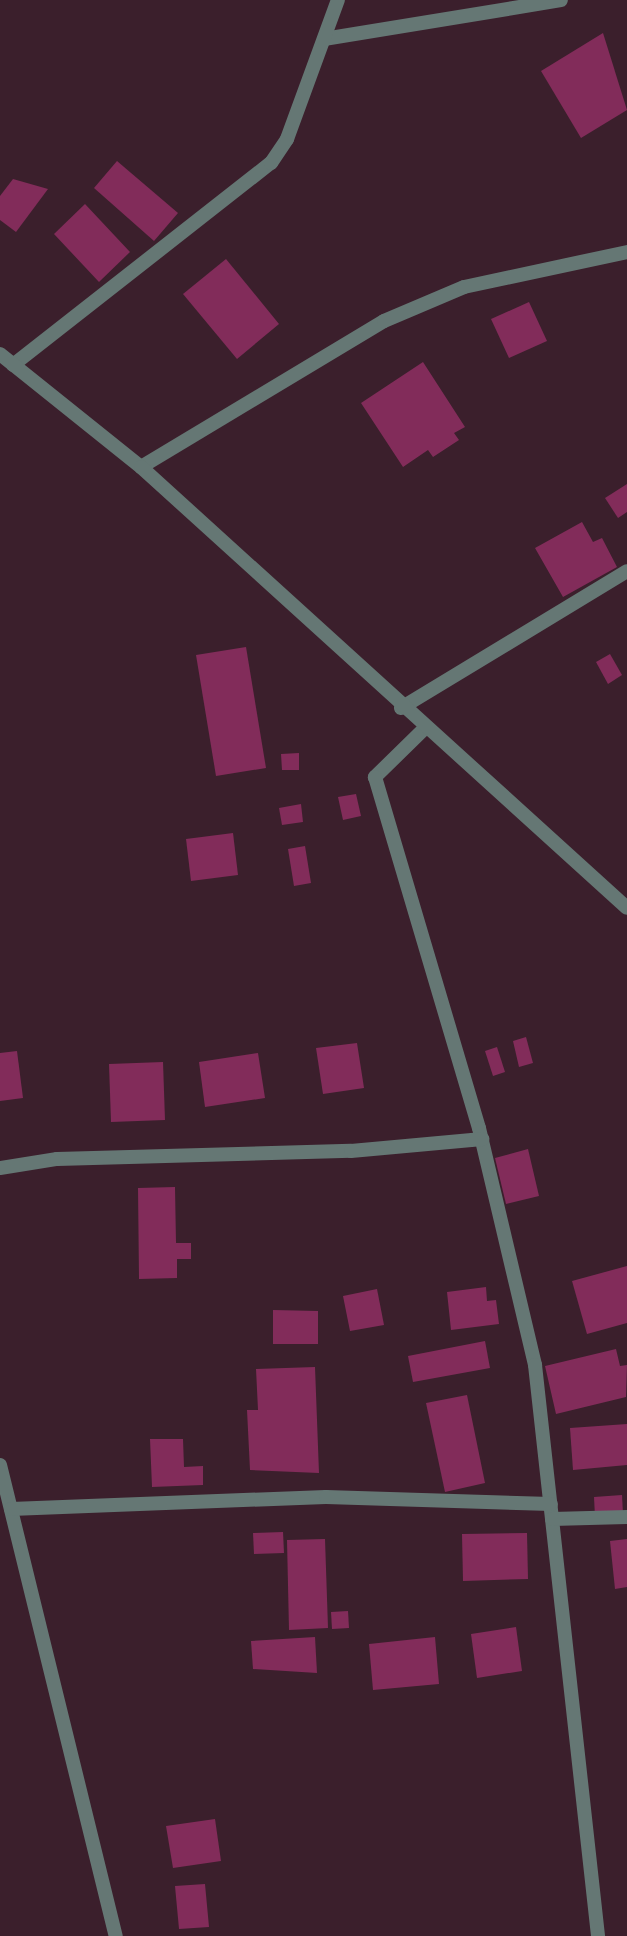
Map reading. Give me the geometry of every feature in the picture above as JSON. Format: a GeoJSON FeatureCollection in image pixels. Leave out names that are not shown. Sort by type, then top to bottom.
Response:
{"type":"FeatureCollection","features":[{"type":"Feature","properties":{"kind":"street"},"geometry":{"type":"LineString","coordinates":[[13,365],[271,163],[287,139],[338,0]]}},
{"type":"Feature","properties":{"kind":"street"},"geometry":{"type":"LineString","coordinates":[[324,38],[561,0]]}},
{"type":"Feature","properties":{"kind":"street"},"geometry":{"type":"LineString","coordinates":[[141,467],[384,321],[464,287],[627,252]]}},
{"type":"Feature","properties":{"kind":"street"},"geometry":{"type":"LineString","coordinates":[[0,354],[141,467],[424,729],[627,908]]}},
{"type":"Feature","properties":{"kind":"street"},"geometry":{"type":"LineString","coordinates":[[401,708],[627,571]]}},
{"type":"Feature","properties":{"kind":"street"},"geometry":{"type":"LineString","coordinates":[[424,729],[375,777],[482,1139],[535,1365],[598,1936]]}},
{"type":"Feature","properties":{"kind":"street"},"geometry":{"type":"LineString","coordinates":[[0,1168],[57,1159],[351,1151],[482,1139]]}},
{"type":"Feature","properties":{"kind":"street"},"geometry":{"type":"LineString","coordinates":[[0,1465],[116,1936]]}},
{"type":"Feature","properties":{"kind":"street"},"geometry":{"type":"LineString","coordinates":[[11,1509],[326,1497],[627,1517]]}},
{"type":"Feature","properties":{"kind":"building"},"geometry":{"type":"Polygon","coordinates":[[[603,33],[627,110],[581,138],[541,71],[603,33]]]}},
{"type":"Feature","properties":{"kind":"building"},"geometry":{"type":"Polygon","coordinates":[[[117,161],[178,213],[154,241],[94,188],[117,161]]]}},
{"type":"Feature","properties":{"kind":"building"},"geometry":{"type":"Polygon","coordinates":[[[13,179],[48,189],[16,232],[0,220],[0,196],[13,179]]]}},
{"type":"Feature","properties":{"kind":"building"},"geometry":{"type":"Polygon","coordinates":[[[85,204],[130,252],[99,282],[54,234],[85,204]]]}},
{"type":"Feature","properties":{"kind":"building"},"geometry":{"type":"Polygon","coordinates":[[[226,259],[279,324],[237,359],[183,294],[226,259]]]}},
{"type":"Feature","properties":{"kind":"building"},"geometry":{"type":"Polygon","coordinates":[[[529,302],[547,341],[509,358],[491,319],[529,302]]]}},
{"type":"Feature","properties":{"kind":"building"},"geometry":{"type":"Polygon","coordinates":[[[423,362],[465,427],[454,433],[459,440],[433,457],[428,450],[403,467],[361,403],[423,362]]]}},
{"type":"Feature","properties":{"kind":"building"},"geometry":{"type":"Polygon","coordinates":[[[627,484],[627,512],[618,518],[605,498],[627,484]]]}},
{"type":"Feature","properties":{"kind":"building"},"geometry":{"type":"Polygon","coordinates":[[[582,522],[593,542],[602,538],[617,567],[563,597],[535,548],[582,522]]]}},
{"type":"Feature","properties":{"kind":"building"},"geometry":{"type":"Polygon","coordinates":[[[246,647],[266,768],[216,776],[196,655],[246,647]]]}},
{"type":"Feature","properties":{"kind":"building"},"geometry":{"type":"Polygon","coordinates":[[[610,654],[622,675],[608,684],[596,662],[610,654]]]}},
{"type":"Feature","properties":{"kind":"building"},"geometry":{"type":"Polygon","coordinates":[[[299,753],[299,770],[282,770],[281,754],[299,753]]]}},
{"type":"Feature","properties":{"kind":"building"},"geometry":{"type":"Polygon","coordinates":[[[356,794],[361,816],[343,820],[338,797],[356,794]]]}},
{"type":"Feature","properties":{"kind":"building"},"geometry":{"type":"Polygon","coordinates":[[[301,804],[303,822],[282,825],[279,808],[301,804]]]}},
{"type":"Feature","properties":{"kind":"building"},"geometry":{"type":"Polygon","coordinates":[[[233,833],[238,875],[191,881],[186,839],[233,833]]]}},
{"type":"Feature","properties":{"kind":"building"},"geometry":{"type":"Polygon","coordinates":[[[305,846],[311,883],[294,886],[288,849],[305,846]]]}},
{"type":"Feature","properties":{"kind":"building"},"geometry":{"type":"Polygon","coordinates":[[[526,1037],[533,1063],[519,1067],[513,1041],[526,1037]]]}},
{"type":"Feature","properties":{"kind":"building"},"geometry":{"type":"Polygon","coordinates":[[[357,1043],[364,1088],[323,1094],[316,1048],[357,1043]]]}},
{"type":"Feature","properties":{"kind":"building"},"geometry":{"type":"Polygon","coordinates":[[[497,1047],[505,1072],[493,1076],[485,1051],[497,1047]]]}},
{"type":"Feature","properties":{"kind":"building"},"geometry":{"type":"Polygon","coordinates":[[[17,1051],[23,1098],[0,1101],[0,1053],[17,1051]]]}},
{"type":"Feature","properties":{"kind":"building"},"geometry":{"type":"Polygon","coordinates":[[[258,1053],[265,1098],[205,1107],[199,1062],[258,1053]]]}},
{"type":"Feature","properties":{"kind":"building"},"geometry":{"type":"Polygon","coordinates":[[[163,1062],[165,1120],[111,1122],[109,1064],[163,1062]]]}},
{"type":"Feature","properties":{"kind":"building"},"geometry":{"type":"Polygon","coordinates":[[[528,1149],[539,1196],[506,1204],[495,1158],[528,1149]]]}},
{"type":"Feature","properties":{"kind":"building"},"geometry":{"type":"Polygon","coordinates":[[[175,1187],[176,1243],[191,1243],[191,1259],[177,1259],[177,1278],[139,1279],[138,1188],[175,1187]]]}},
{"type":"Feature","properties":{"kind":"building"},"geometry":{"type":"Polygon","coordinates":[[[627,1266],[627,1323],[587,1334],[572,1281],[627,1266]]]}},
{"type":"Feature","properties":{"kind":"building"},"geometry":{"type":"Polygon","coordinates":[[[486,1287],[487,1301],[496,1300],[499,1324],[451,1330],[447,1292],[486,1287]]]}},
{"type":"Feature","properties":{"kind":"building"},"geometry":{"type":"Polygon","coordinates":[[[377,1289],[384,1325],[350,1331],[343,1296],[377,1289]]]}},
{"type":"Feature","properties":{"kind":"building"},"geometry":{"type":"Polygon","coordinates":[[[273,1310],[318,1311],[318,1344],[273,1344],[273,1310]]]}},
{"type":"Feature","properties":{"kind":"building"},"geometry":{"type":"Polygon","coordinates":[[[485,1341],[490,1368],[413,1382],[408,1356],[485,1341]]]}},
{"type":"Feature","properties":{"kind":"building"},"geometry":{"type":"Polygon","coordinates":[[[616,1349],[620,1366],[627,1365],[626,1397],[556,1414],[545,1366],[616,1349]]]}},
{"type":"Feature","properties":{"kind":"building"},"geometry":{"type":"Polygon","coordinates":[[[315,1367],[319,1473],[250,1470],[247,1410],[258,1410],[256,1369],[315,1367]]]}},
{"type":"Feature","properties":{"kind":"building"},"geometry":{"type":"Polygon","coordinates":[[[467,1395],[485,1483],[445,1492],[426,1403],[467,1395]]]}},
{"type":"Feature","properties":{"kind":"building"},"geometry":{"type":"Polygon","coordinates":[[[627,1424],[627,1465],[573,1470],[570,1428],[627,1424]]]}},
{"type":"Feature","properties":{"kind":"building"},"geometry":{"type":"Polygon","coordinates":[[[150,1439],[183,1439],[184,1467],[203,1466],[203,1485],[152,1487],[150,1439]]]}},
{"type":"Feature","properties":{"kind":"building"},"geometry":{"type":"Polygon","coordinates":[[[622,1495],[623,1514],[595,1517],[594,1497],[622,1495]]]}},
{"type":"Feature","properties":{"kind":"building"},"geometry":{"type":"Polygon","coordinates":[[[283,1532],[284,1553],[254,1554],[253,1533],[283,1532]]]}},
{"type":"Feature","properties":{"kind":"building"},"geometry":{"type":"Polygon","coordinates":[[[527,1533],[528,1579],[463,1581],[462,1534],[527,1533]]]}},
{"type":"Feature","properties":{"kind":"building"},"geometry":{"type":"Polygon","coordinates":[[[325,1539],[328,1628],[289,1630],[287,1540],[325,1539]]]}},
{"type":"Feature","properties":{"kind":"building"},"geometry":{"type":"Polygon","coordinates":[[[627,1539],[627,1587],[615,1589],[610,1541],[627,1539]]]}},
{"type":"Feature","properties":{"kind":"building"},"geometry":{"type":"Polygon","coordinates":[[[348,1611],[349,1628],[332,1629],[331,1612],[348,1611]]]}},
{"type":"Feature","properties":{"kind":"building"},"geometry":{"type":"Polygon","coordinates":[[[516,1627],[522,1671],[477,1678],[471,1634],[516,1627]]]}},
{"type":"Feature","properties":{"kind":"building"},"geometry":{"type":"Polygon","coordinates":[[[315,1637],[317,1673],[253,1669],[251,1641],[315,1637]]]}},
{"type":"Feature","properties":{"kind":"building"},"geometry":{"type":"Polygon","coordinates":[[[435,1637],[439,1684],[373,1690],[369,1644],[435,1637]]]}},
{"type":"Feature","properties":{"kind":"building"},"geometry":{"type":"Polygon","coordinates":[[[215,1819],[221,1861],[173,1868],[166,1826],[215,1819]]]}},
{"type":"Feature","properties":{"kind":"building"},"geometry":{"type":"Polygon","coordinates":[[[205,1884],[209,1927],[179,1929],[175,1886],[205,1884]]]}}]}
